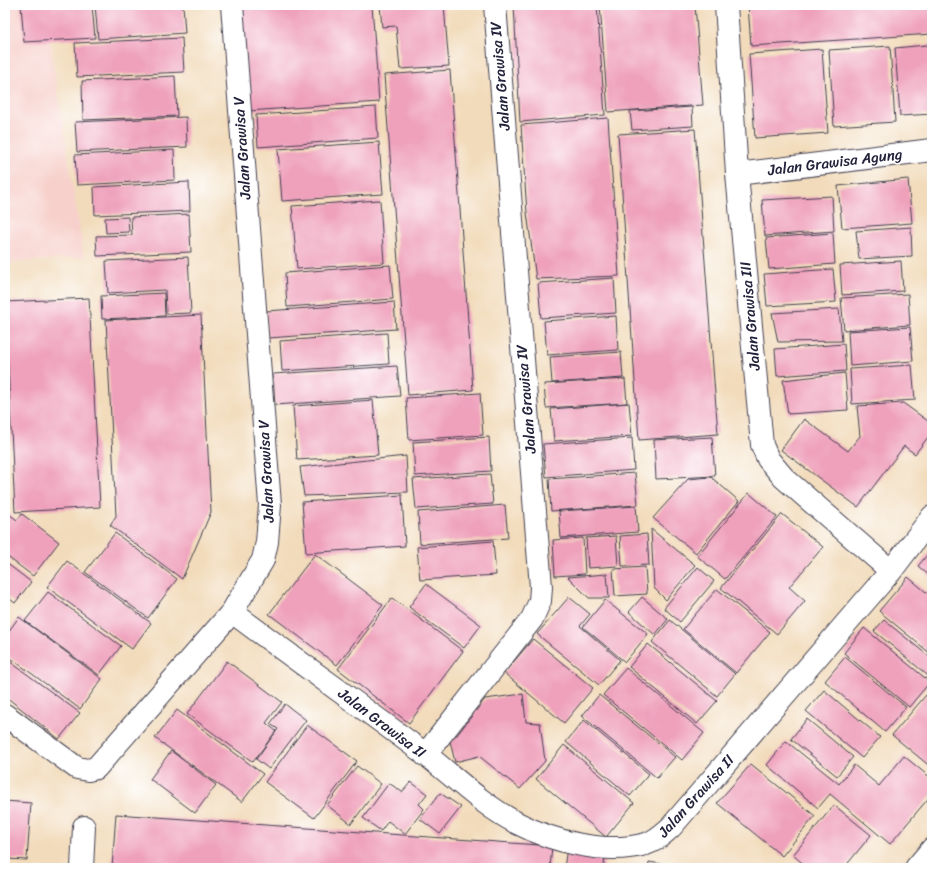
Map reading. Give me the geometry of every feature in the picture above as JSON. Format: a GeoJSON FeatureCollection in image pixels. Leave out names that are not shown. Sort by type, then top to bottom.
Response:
{"type":"FeatureCollection","features":[{"type":"Feature","properties":{"kind":"street","name":"Jalan Grawisa V"},"geometry":{"type":"LineString","coordinates":[[5,715],[78,768],[88,770],[96,768],[232,612],[263,560],[267,542],[270,505],[232,5]]}},
{"type":"Feature","properties":{"kind":"street","name":"Jalan Grawisa IV"},"geometry":{"type":"LineString","coordinates":[[425,755],[532,619],[540,601],[541,587],[495,5]]}},
{"type":"Feature","properties":{"kind":"street","name":"Jalan Grawisa III"},"geometry":{"type":"LineString","coordinates":[[726,5],[737,174],[762,445],[768,459],[784,478],[891,571]]}},
{"type":"Feature","properties":{"kind":"street","name":"Jalan Grawisa Agung"},"geometry":{"type":"LineString","coordinates":[[737,174],[932,150]]}},
{"type":"Feature","properties":{"kind":"street","name":"Jalan Grawisa II"},"geometry":{"type":"LineString","coordinates":[[232,612],[425,755],[502,815],[536,831],[573,842],[611,848],[647,844],[659,838],[671,827],[891,571],[932,517]]}},
{"type":"Feature","properties":{"kind":"street"},"geometry":{"type":"LineString","coordinates":[[82,868],[84,827]]}},
{"type":"Feature","properties":{"kind":"street"},"geometry":{"type":"LineString","coordinates":[[916,868],[932,849]]}},
{"type":"Feature","properties":{"kind":"shaded area"},"geometry":{"type":"Polygon","coordinates":[[[5,5],[44,5],[84,257],[5,263],[5,5]]]}},
{"type":"Feature","properties":{"kind":"building"},"geometry":{"type":"Polygon","coordinates":[[[21,5],[92,5],[95,38],[24,42],[21,5]]]}},
{"type":"Feature","properties":{"kind":"building"},"geometry":{"type":"Polygon","coordinates":[[[95,5],[183,5],[185,33],[98,39],[95,5]]]}},
{"type":"Feature","properties":{"kind":"building"},"geometry":{"type":"Polygon","coordinates":[[[241,5],[372,5],[379,102],[248,111],[241,5]]]}},
{"type":"Feature","properties":{"kind":"building"},"geometry":{"type":"Polygon","coordinates":[[[380,5],[444,5],[449,66],[400,69],[396,26],[382,27],[380,5]]]}},
{"type":"Feature","properties":{"kind":"building"},"geometry":{"type":"Polygon","coordinates":[[[514,5],[597,5],[605,115],[520,122],[514,5]]]}},
{"type":"Feature","properties":{"kind":"building"},"geometry":{"type":"Polygon","coordinates":[[[600,5],[695,5],[703,105],[608,112],[600,5]]]}},
{"type":"Feature","properties":{"kind":"building"},"geometry":{"type":"Polygon","coordinates":[[[748,5],[932,5],[932,34],[751,46],[748,5]]]}},
{"type":"Feature","properties":{"kind":"building"},"geometry":{"type":"Polygon","coordinates":[[[182,38],[184,72],[77,77],[75,43],[182,38]]]}},
{"type":"Feature","properties":{"kind":"building"},"geometry":{"type":"Polygon","coordinates":[[[932,45],[932,114],[900,116],[895,48],[932,45]]]}},
{"type":"Feature","properties":{"kind":"building"},"geometry":{"type":"Polygon","coordinates":[[[890,46],[895,122],[834,126],[829,50],[890,46]]]}},
{"type":"Feature","properties":{"kind":"building"},"geometry":{"type":"Polygon","coordinates":[[[822,49],[828,133],[755,138],[749,54],[822,49]]]}},
{"type":"Feature","properties":{"kind":"building"},"geometry":{"type":"Polygon","coordinates":[[[450,70],[473,390],[408,395],[384,75],[450,70]]]}},
{"type":"Feature","properties":{"kind":"building"},"geometry":{"type":"Polygon","coordinates":[[[175,76],[177,116],[83,120],[82,81],[175,76]]]}},
{"type":"Feature","properties":{"kind":"building"},"geometry":{"type":"Polygon","coordinates":[[[376,107],[378,138],[258,147],[256,115],[376,107]]]}},
{"type":"Feature","properties":{"kind":"building"},"geometry":{"type":"Polygon","coordinates":[[[692,107],[693,126],[632,130],[630,111],[692,107]]]}},
{"type":"Feature","properties":{"kind":"building"},"geometry":{"type":"Polygon","coordinates":[[[186,117],[187,147],[77,152],[75,122],[186,117]]]}},
{"type":"Feature","properties":{"kind":"building"},"geometry":{"type":"Polygon","coordinates":[[[608,118],[619,276],[536,279],[527,213],[521,125],[608,118]]]}},
{"type":"Feature","properties":{"kind":"building"},"geometry":{"type":"Polygon","coordinates":[[[695,129],[718,434],[639,440],[618,134],[695,129]]]}},
{"type":"Feature","properties":{"kind":"building"},"geometry":{"type":"Polygon","coordinates":[[[379,142],[383,194],[282,201],[278,149],[379,142]]]}},
{"type":"Feature","properties":{"kind":"building"},"geometry":{"type":"Polygon","coordinates":[[[174,150],[175,180],[77,185],[75,155],[174,150]]]}},
{"type":"Feature","properties":{"kind":"building"},"geometry":{"type":"Polygon","coordinates":[[[908,179],[912,223],[842,228],[838,186],[908,179]]]}},
{"type":"Feature","properties":{"kind":"building"},"geometry":{"type":"Polygon","coordinates":[[[189,182],[190,211],[95,215],[94,187],[189,182]]]}},
{"type":"Feature","properties":{"kind":"building"},"geometry":{"type":"Polygon","coordinates":[[[832,196],[834,231],[765,236],[762,200],[832,196]]]}},
{"type":"Feature","properties":{"kind":"building"},"geometry":{"type":"Polygon","coordinates":[[[380,200],[384,263],[297,269],[292,206],[380,200]]]}},
{"type":"Feature","properties":{"kind":"building"},"geometry":{"type":"Polygon","coordinates":[[[189,214],[191,252],[97,256],[96,236],[132,235],[131,217],[189,214]]]}},
{"type":"Feature","properties":{"kind":"building"},"geometry":{"type":"Polygon","coordinates":[[[128,217],[129,232],[106,233],[105,218],[128,217]]]}},
{"type":"Feature","properties":{"kind":"building"},"geometry":{"type":"Polygon","coordinates":[[[911,227],[912,256],[859,259],[856,231],[911,227]]]}},
{"type":"Feature","properties":{"kind":"building"},"geometry":{"type":"Polygon","coordinates":[[[833,233],[835,264],[769,269],[766,238],[833,233]]]}},
{"type":"Feature","properties":{"kind":"building"},"geometry":{"type":"Polygon","coordinates":[[[188,257],[191,313],[166,314],[165,290],[108,293],[106,261],[188,257]]]}},
{"type":"Feature","properties":{"kind":"building"},"geometry":{"type":"Polygon","coordinates":[[[901,261],[903,291],[842,295],[840,265],[901,261]]]}},
{"type":"Feature","properties":{"kind":"building"},"geometry":{"type":"Polygon","coordinates":[[[390,265],[393,299],[287,307],[285,273],[390,265]]]}},
{"type":"Feature","properties":{"kind":"building"},"geometry":{"type":"Polygon","coordinates":[[[833,269],[836,302],[767,306],[764,274],[833,269]]]}},
{"type":"Feature","properties":{"kind":"building"},"geometry":{"type":"Polygon","coordinates":[[[614,278],[616,313],[541,318],[538,283],[614,278]]]}},
{"type":"Feature","properties":{"kind":"building"},"geometry":{"type":"Polygon","coordinates":[[[164,293],[165,316],[102,319],[101,296],[164,293]]]}},
{"type":"Feature","properties":{"kind":"building"},"geometry":{"type":"Polygon","coordinates":[[[908,294],[910,325],[844,330],[841,298],[908,294]]]}},
{"type":"Feature","properties":{"kind":"building"},"geometry":{"type":"Polygon","coordinates":[[[89,298],[100,507],[15,512],[5,302],[89,298]]]}},
{"type":"Feature","properties":{"kind":"building"},"geometry":{"type":"Polygon","coordinates":[[[394,302],[396,329],[268,338],[266,311],[394,302]]]}},
{"type":"Feature","properties":{"kind":"building"},"geometry":{"type":"Polygon","coordinates":[[[839,309],[842,341],[778,342],[772,313],[839,309]]]}},
{"type":"Feature","properties":{"kind":"building"},"geometry":{"type":"Polygon","coordinates":[[[201,315],[211,512],[182,579],[110,525],[116,516],[106,320],[201,315]]]}},
{"type":"Feature","properties":{"kind":"building"},"geometry":{"type":"Polygon","coordinates":[[[616,316],[618,350],[547,355],[544,321],[616,316]]]}},
{"type":"Feature","properties":{"kind":"building"},"geometry":{"type":"Polygon","coordinates":[[[910,327],[913,361],[850,366],[848,331],[910,327]]]}},
{"type":"Feature","properties":{"kind":"building"},"geometry":{"type":"Polygon","coordinates":[[[387,333],[389,364],[282,371],[280,341],[387,333]]]}},
{"type":"Feature","properties":{"kind":"building"},"geometry":{"type":"Polygon","coordinates":[[[844,344],[846,371],[777,376],[775,349],[844,344]]]}},
{"type":"Feature","properties":{"kind":"building"},"geometry":{"type":"Polygon","coordinates":[[[621,352],[623,378],[552,383],[550,357],[621,352]]]}},
{"type":"Feature","properties":{"kind":"building"},"geometry":{"type":"Polygon","coordinates":[[[912,365],[915,400],[852,404],[850,369],[912,365]]]}},
{"type":"Feature","properties":{"kind":"building"},"geometry":{"type":"Polygon","coordinates":[[[397,366],[400,396],[275,405],[273,374],[397,366]]]}},
{"type":"Feature","properties":{"kind":"building"},"geometry":{"type":"Polygon","coordinates":[[[845,373],[848,410],[788,414],[783,380],[845,373]]]}},
{"type":"Feature","properties":{"kind":"building"},"geometry":{"type":"Polygon","coordinates":[[[625,379],[627,403],[546,408],[544,384],[625,379]]]}},
{"type":"Feature","properties":{"kind":"building"},"geometry":{"type":"Polygon","coordinates":[[[480,393],[483,435],[409,440],[406,398],[480,393]]]}},
{"type":"Feature","properties":{"kind":"building"},"geometry":{"type":"Polygon","coordinates":[[[373,400],[378,455],[297,460],[293,406],[373,400]]]}},
{"type":"Feature","properties":{"kind":"building"},"geometry":{"type":"Polygon","coordinates":[[[629,403],[632,436],[554,441],[551,409],[629,403]]]}},
{"type":"Feature","properties":{"kind":"building"},"geometry":{"type":"Polygon","coordinates":[[[903,403],[932,424],[932,432],[915,454],[904,446],[858,507],[781,450],[804,419],[848,451],[860,436],[857,406],[903,403]]]}},
{"type":"Feature","properties":{"kind":"building"},"geometry":{"type":"Polygon","coordinates":[[[489,437],[491,471],[415,476],[413,442],[489,437]]]}},
{"type":"Feature","properties":{"kind":"building"},"geometry":{"type":"Polygon","coordinates":[[[712,437],[715,476],[656,479],[654,440],[712,437]]]}},
{"type":"Feature","properties":{"kind":"building"},"geometry":{"type":"Polygon","coordinates":[[[632,438],[634,470],[546,477],[543,444],[632,438]]]}},
{"type":"Feature","properties":{"kind":"building"},"geometry":{"type":"Polygon","coordinates":[[[406,456],[408,492],[304,496],[300,467],[406,456]]]}},
{"type":"Feature","properties":{"kind":"building"},"geometry":{"type":"Polygon","coordinates":[[[635,473],[638,505],[551,511],[549,479],[635,473]]]}},
{"type":"Feature","properties":{"kind":"building"},"geometry":{"type":"Polygon","coordinates":[[[490,474],[493,504],[416,509],[413,479],[490,474]]]}},
{"type":"Feature","properties":{"kind":"building"},"geometry":{"type":"Polygon","coordinates":[[[711,477],[739,501],[696,553],[653,518],[688,479],[711,477]]]}},
{"type":"Feature","properties":{"kind":"building"},"geometry":{"type":"Polygon","coordinates":[[[749,493],[777,517],[725,579],[697,556],[749,493]]]}},
{"type":"Feature","properties":{"kind":"building"},"geometry":{"type":"Polygon","coordinates":[[[402,495],[405,546],[306,553],[302,502],[402,495]]]}},
{"type":"Feature","properties":{"kind":"building"},"geometry":{"type":"Polygon","coordinates":[[[505,505],[508,538],[420,544],[418,512],[505,505]]]}},
{"type":"Feature","properties":{"kind":"building"},"geometry":{"type":"Polygon","coordinates":[[[636,506],[638,532],[561,538],[559,511],[636,506]]]}},
{"type":"Feature","properties":{"kind":"building"},"geometry":{"type":"Polygon","coordinates":[[[5,511],[17,520],[22,514],[59,542],[33,576],[5,555],[5,511]]]}},
{"type":"Feature","properties":{"kind":"building"},"geometry":{"type":"Polygon","coordinates":[[[782,514],[823,547],[789,587],[805,601],[777,634],[721,588],[782,514]]]}},
{"type":"Feature","properties":{"kind":"building"},"geometry":{"type":"Polygon","coordinates":[[[651,529],[695,565],[666,600],[654,588],[651,529]]]}},
{"type":"Feature","properties":{"kind":"building"},"geometry":{"type":"Polygon","coordinates":[[[115,533],[177,579],[148,618],[85,572],[115,533]]]}},
{"type":"Feature","properties":{"kind":"building"},"geometry":{"type":"Polygon","coordinates":[[[647,534],[649,565],[622,566],[620,536],[647,534]]]}},
{"type":"Feature","properties":{"kind":"building"},"geometry":{"type":"Polygon","coordinates":[[[616,536],[618,566],[588,568],[586,538],[616,536]]]}},
{"type":"Feature","properties":{"kind":"building"},"geometry":{"type":"Polygon","coordinates":[[[583,538],[585,574],[555,576],[553,540],[583,538]]]}},
{"type":"Feature","properties":{"kind":"building"},"geometry":{"type":"Polygon","coordinates":[[[493,541],[496,575],[420,580],[417,547],[493,541]]]}},
{"type":"Feature","properties":{"kind":"building"},"geometry":{"type":"Polygon","coordinates":[[[932,549],[932,578],[918,566],[932,549]]]}},
{"type":"Feature","properties":{"kind":"building"},"geometry":{"type":"Polygon","coordinates":[[[315,554],[383,605],[337,665],[269,614],[315,554]]]}},
{"type":"Feature","properties":{"kind":"building"},"geometry":{"type":"Polygon","coordinates":[[[67,561],[151,623],[132,649],[47,587],[67,561]]]}},
{"type":"Feature","properties":{"kind":"building"},"geometry":{"type":"Polygon","coordinates":[[[5,562],[31,582],[15,603],[5,595],[5,562]]]}},
{"type":"Feature","properties":{"kind":"building"},"geometry":{"type":"Polygon","coordinates":[[[645,567],[647,594],[615,596],[613,569],[645,567]]]}},
{"type":"Feature","properties":{"kind":"building"},"geometry":{"type":"Polygon","coordinates":[[[698,567],[714,581],[680,622],[664,608],[698,567]]]}},
{"type":"Feature","properties":{"kind":"building"},"geometry":{"type":"Polygon","coordinates":[[[607,574],[609,598],[589,598],[568,577],[607,574]]]}},
{"type":"Feature","properties":{"kind":"building"},"geometry":{"type":"Polygon","coordinates":[[[908,577],[932,597],[932,655],[879,611],[908,577]]]}},
{"type":"Feature","properties":{"kind":"building"},"geometry":{"type":"Polygon","coordinates":[[[426,584],[481,625],[464,648],[409,607],[426,584]]]}},
{"type":"Feature","properties":{"kind":"building"},"geometry":{"type":"Polygon","coordinates":[[[717,589],[770,632],[736,673],[683,629],[717,589]]]}},
{"type":"Feature","properties":{"kind":"building"},"geometry":{"type":"Polygon","coordinates":[[[48,592],[121,646],[99,675],[25,621],[48,592]]]}},
{"type":"Feature","properties":{"kind":"building"},"geometry":{"type":"Polygon","coordinates":[[[569,597],[590,614],[580,626],[620,660],[599,685],[537,634],[569,597]]]}},
{"type":"Feature","properties":{"kind":"building"},"geometry":{"type":"Polygon","coordinates":[[[642,597],[668,619],[655,635],[629,612],[642,597]]]}},
{"type":"Feature","properties":{"kind":"building"},"geometry":{"type":"Polygon","coordinates":[[[392,598],[463,651],[409,723],[338,669],[392,598]]]}},
{"type":"Feature","properties":{"kind":"building"},"geometry":{"type":"Polygon","coordinates":[[[605,600],[648,634],[625,662],[583,627],[605,600]]]}},
{"type":"Feature","properties":{"kind":"building"},"geometry":{"type":"Polygon","coordinates":[[[19,617],[102,679],[80,709],[5,654],[5,636],[19,617]]]}},
{"type":"Feature","properties":{"kind":"building"},"geometry":{"type":"Polygon","coordinates":[[[670,620],[735,674],[717,696],[652,642],[670,620]]]}},
{"type":"Feature","properties":{"kind":"building"},"geometry":{"type":"Polygon","coordinates":[[[884,620],[932,659],[932,679],[874,631],[884,620]]]}},
{"type":"Feature","properties":{"kind":"building"},"geometry":{"type":"Polygon","coordinates":[[[864,628],[930,682],[909,707],[844,653],[864,628]]]}},
{"type":"Feature","properties":{"kind":"building"},"geometry":{"type":"Polygon","coordinates":[[[533,639],[593,688],[564,723],[504,673],[533,639]]]}},
{"type":"Feature","properties":{"kind":"building"},"geometry":{"type":"Polygon","coordinates":[[[648,644],[717,701],[697,724],[629,667],[648,644]]]}},
{"type":"Feature","properties":{"kind":"building"},"geometry":{"type":"Polygon","coordinates":[[[845,657],[906,707],[885,732],[825,681],[845,657]]]}},
{"type":"Feature","properties":{"kind":"building"},"geometry":{"type":"Polygon","coordinates":[[[5,658],[80,713],[59,739],[5,696],[5,658]]]}},
{"type":"Feature","properties":{"kind":"building"},"geometry":{"type":"Polygon","coordinates":[[[227,661],[282,702],[266,723],[276,731],[253,762],[187,714],[227,661]]]}},
{"type":"Feature","properties":{"kind":"building"},"geometry":{"type":"Polygon","coordinates":[[[626,668],[704,733],[682,760],[603,695],[626,668]]]}},
{"type":"Feature","properties":{"kind":"building"},"geometry":{"type":"Polygon","coordinates":[[[824,690],[880,737],[862,758],[806,711],[824,690]]]}},
{"type":"Feature","properties":{"kind":"building"},"geometry":{"type":"Polygon","coordinates":[[[523,694],[526,722],[540,723],[545,761],[520,789],[479,756],[455,762],[449,737],[457,735],[485,699],[523,694]]]}},
{"type":"Feature","properties":{"kind":"building"},"geometry":{"type":"Polygon","coordinates":[[[599,695],[675,757],[657,778],[582,716],[599,695]]]}},
{"type":"Feature","properties":{"kind":"building"},"geometry":{"type":"Polygon","coordinates":[[[926,695],[932,700],[932,768],[892,735],[926,695]]]}},
{"type":"Feature","properties":{"kind":"building"},"geometry":{"type":"Polygon","coordinates":[[[285,704],[306,720],[269,769],[256,759],[278,729],[270,724],[285,704]]]}},
{"type":"Feature","properties":{"kind":"building"},"geometry":{"type":"Polygon","coordinates":[[[177,710],[263,774],[242,802],[155,738],[177,710]]]}},
{"type":"Feature","properties":{"kind":"building"},"geometry":{"type":"Polygon","coordinates":[[[807,719],[853,757],[837,776],[791,739],[807,719]]]}},
{"type":"Feature","properties":{"kind":"building"},"geometry":{"type":"Polygon","coordinates":[[[584,720],[649,774],[630,796],[566,742],[584,720]]]}},
{"type":"Feature","properties":{"kind":"building"},"geometry":{"type":"Polygon","coordinates":[[[307,725],[357,761],[314,818],[265,782],[307,725]]]}},
{"type":"Feature","properties":{"kind":"building"},"geometry":{"type":"Polygon","coordinates":[[[786,741],[839,784],[854,765],[879,786],[904,756],[932,779],[932,794],[890,844],[830,794],[818,808],[767,765],[786,741]]]}},
{"type":"Feature","properties":{"kind":"building"},"geometry":{"type":"Polygon","coordinates":[[[564,745],[634,803],[606,837],[536,779],[564,745]]]}},
{"type":"Feature","properties":{"kind":"building"},"geometry":{"type":"Polygon","coordinates":[[[171,751],[216,785],[195,813],[150,779],[171,751]]]}},
{"type":"Feature","properties":{"kind":"building"},"geometry":{"type":"Polygon","coordinates":[[[751,764],[815,816],[782,856],[717,803],[751,764]]]}},
{"type":"Feature","properties":{"kind":"building"},"geometry":{"type":"Polygon","coordinates":[[[357,766],[381,784],[351,824],[327,805],[357,766]]]}},
{"type":"Feature","properties":{"kind":"building"},"geometry":{"type":"Polygon","coordinates":[[[411,782],[427,794],[419,804],[424,809],[405,834],[388,821],[381,831],[363,818],[389,783],[402,792],[411,782]]]}},
{"type":"Feature","properties":{"kind":"building"},"geometry":{"type":"Polygon","coordinates":[[[440,793],[461,807],[440,834],[420,819],[440,793]]]}},
{"type":"Feature","properties":{"kind":"building"},"geometry":{"type":"Polygon","coordinates":[[[5,801],[31,803],[27,860],[5,859],[5,801]]]}},
{"type":"Feature","properties":{"kind":"building"},"geometry":{"type":"Polygon","coordinates":[[[834,805],[871,835],[844,868],[808,868],[793,855],[834,805]]]}},
{"type":"Feature","properties":{"kind":"building"},"geometry":{"type":"Polygon","coordinates":[[[116,814],[552,846],[550,868],[112,868],[116,814]]]}},
{"type":"Feature","properties":{"kind":"building"},"geometry":{"type":"Polygon","coordinates":[[[567,848],[606,854],[603,868],[564,868],[567,848]]]}},
{"type":"Feature","properties":{"kind":"building"},"geometry":{"type":"Polygon","coordinates":[[[649,862],[678,867],[678,868],[648,868],[649,862]]]}}]}
